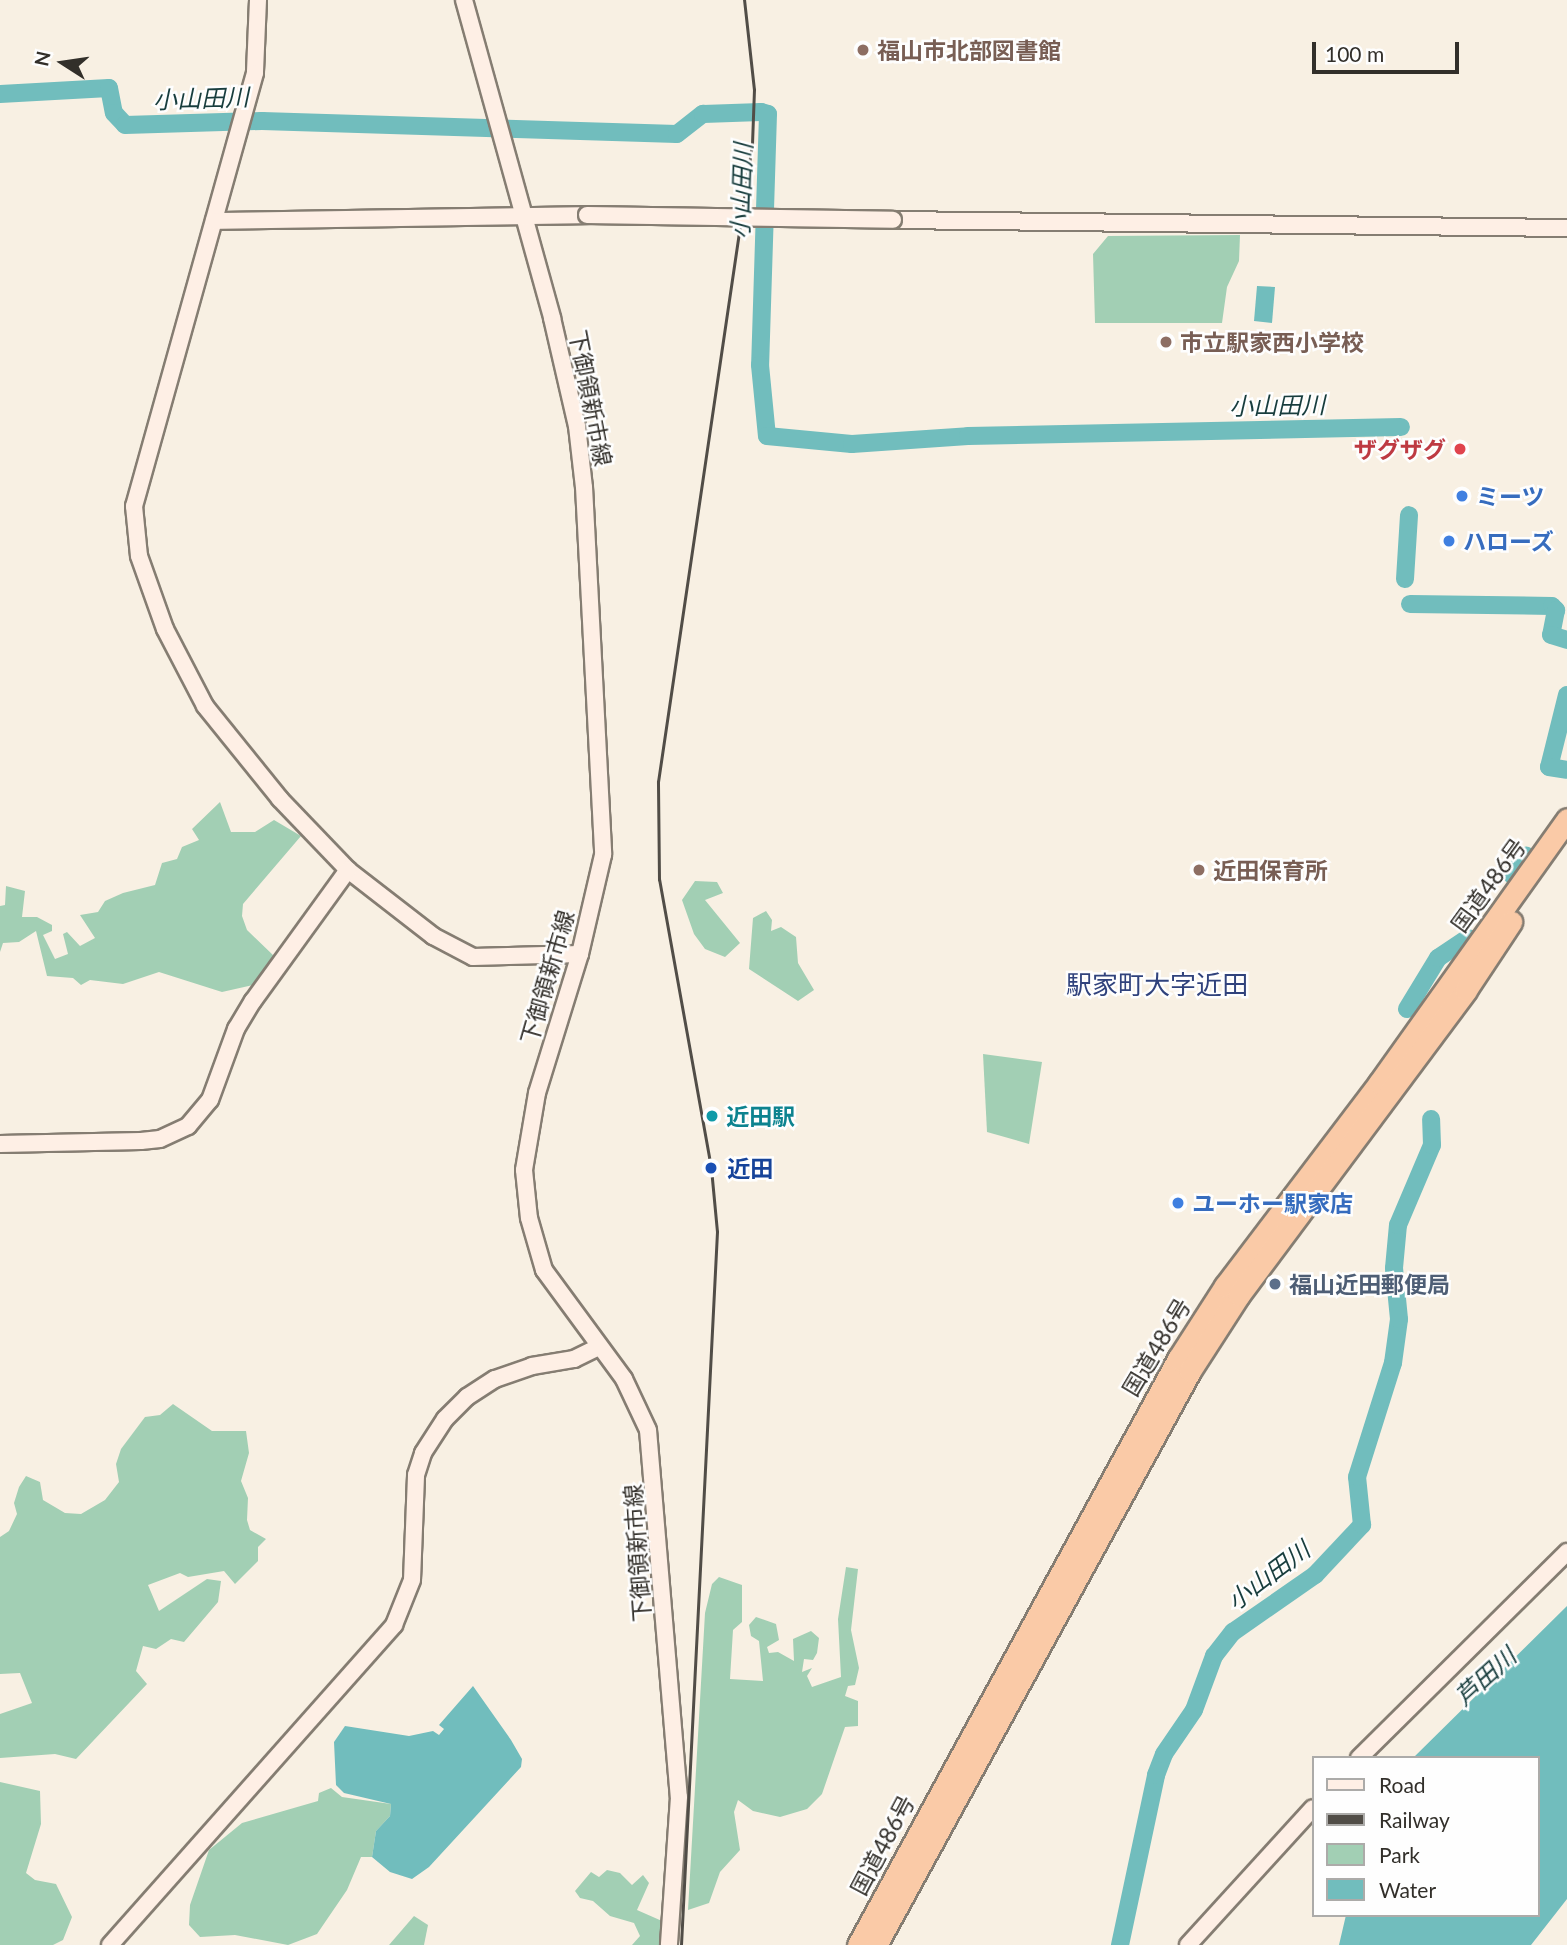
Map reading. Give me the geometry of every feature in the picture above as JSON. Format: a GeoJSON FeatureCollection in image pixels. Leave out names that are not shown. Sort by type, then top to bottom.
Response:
{"type":"FeatureCollection","features":[{"type":"Feature","properties":{"kind":"highway","name":"国道486号"},"geometry":{"type":"LineString","coordinates":[[858,1945],[1178,1359],[1225,1286],[1379,1083],[1567,819]]}},
{"type":"Feature","properties":{"kind":"highway","name":"国道486号"},"geometry":{"type":"LineString","coordinates":[[876,1945],[1190,1371],[1239,1295],[1466,990],[1567,839]]}},
{"type":"Feature","properties":{"kind":"street"},"geometry":{"type":"LineString","coordinates":[[258,0],[255,73],[144,461],[134,506],[139,556],[165,629],[205,706],[280,799],[348,870],[433,936],[473,957],[580,954]]}},
{"type":"Feature","properties":{"kind":"street","name":"下御領新市線"},"geometry":{"type":"LineString","coordinates":[[464,0],[523,213],[577,426],[585,499],[604,828],[603,855],[580,954],[543,1070],[527,1134],[524,1170],[529,1218],[544,1270],[597,1348],[624,1380],[639,1406],[648,1430],[656,1488],[679,1797],[669,1945]]}},
{"type":"Feature","properties":{"kind":"street"},"geometry":{"type":"LineString","coordinates":[[214,221],[224,224],[523,213],[1567,228]]}},
{"type":"Feature","properties":{"kind":"street"},"geometry":{"type":"LineString","coordinates":[[0,1144],[141,1141],[160,1139],[188,1126],[210,1100],[236,1029],[348,870]]}},
{"type":"Feature","properties":{"kind":"street"},"geometry":{"type":"LineString","coordinates":[[110,1945],[394,1625],[412,1580],[416,1475],[424,1452],[445,1419],[467,1397],[495,1379],[532,1366],[574,1360],[597,1348]]}},
{"type":"Feature","properties":{"kind":"street"},"geometry":{"type":"LineString","coordinates":[[1361,1756],[1567,1552]]}},
{"type":"Feature","properties":{"kind":"street"},"geometry":{"type":"LineString","coordinates":[[1188,1945],[1312,1809]]}},
{"type":"Feature","properties":{"kind":"green space"},"geometry":{"type":"Polygon","coordinates":[[[1240,235],[1239,261],[1227,287],[1222,323],[1095,323],[1093,254],[1108,236],[1240,235]]]}},
{"type":"Feature","properties":{"kind":"green space"},"geometry":{"type":"Polygon","coordinates":[[[220,802],[231,832],[255,832],[274,820],[301,836],[243,904],[242,916],[247,930],[274,956],[253,985],[222,992],[159,972],[123,984],[90,980],[81,985],[73,978],[47,976],[36,931],[19,942],[3,943],[0,952],[0,906],[5,905],[6,886],[25,891],[22,917],[37,917],[52,925],[52,931],[43,935],[55,959],[68,954],[63,934],[67,932],[80,946],[95,938],[80,915],[98,912],[105,901],[123,893],[155,885],[162,863],[177,859],[182,847],[199,840],[192,829],[220,802]]]}},
{"type":"Feature","properties":{"kind":"green space"},"geometry":{"type":"Polygon","coordinates":[[[695,881],[717,882],[723,893],[705,900],[740,943],[725,957],[705,949],[694,934],[682,900],[695,881]]]}},
{"type":"Feature","properties":{"kind":"green space"},"geometry":{"type":"Polygon","coordinates":[[[766,911],[772,920],[771,931],[781,927],[796,937],[798,963],[814,990],[798,1001],[749,969],[753,918],[766,911]]]}},
{"type":"Feature","properties":{"kind":"green space"},"geometry":{"type":"Polygon","coordinates":[[[983,1054],[1042,1062],[1029,1144],[987,1132],[983,1054]]]}},
{"type":"Feature","properties":{"kind":"green space"},"geometry":{"type":"Polygon","coordinates":[[[173,1404],[212,1431],[246,1431],[249,1453],[241,1481],[248,1498],[247,1520],[250,1530],[266,1539],[258,1547],[258,1561],[235,1584],[224,1571],[188,1577],[180,1573],[148,1585],[159,1611],[207,1579],[221,1581],[218,1602],[184,1642],[171,1639],[156,1649],[143,1646],[136,1671],[147,1684],[76,1759],[55,1754],[0,1758],[0,1714],[32,1703],[20,1673],[0,1674],[0,1537],[9,1531],[17,1514],[14,1503],[19,1487],[26,1476],[40,1482],[43,1500],[65,1513],[81,1514],[105,1500],[119,1482],[116,1464],[121,1449],[145,1417],[160,1415],[173,1404]]]}},
{"type":"Feature","properties":{"kind":"green space"},"geometry":{"type":"Polygon","coordinates":[[[846,1567],[858,1569],[851,1630],[859,1668],[855,1685],[848,1686],[845,1696],[858,1701],[858,1726],[845,1727],[822,1794],[807,1809],[780,1817],[753,1811],[738,1800],[734,1812],[740,1850],[720,1872],[709,1903],[688,1910],[705,1613],[712,1584],[719,1577],[742,1585],[742,1622],[733,1630],[730,1679],[763,1681],[759,1641],[751,1636],[749,1625],[756,1617],[776,1624],[779,1640],[767,1647],[769,1653],[778,1652],[794,1661],[793,1639],[811,1631],[819,1638],[817,1653],[813,1660],[804,1659],[802,1672],[812,1668],[807,1676],[812,1687],[841,1677],[838,1619],[846,1567]]]}},
{"type":"Feature","properties":{"kind":"green space"},"geometry":{"type":"Polygon","coordinates":[[[0,1782],[40,1791],[41,1824],[26,1873],[35,1880],[56,1884],[72,1917],[63,1940],[53,1945],[0,1945],[0,1782]]]}},
{"type":"Feature","properties":{"kind":"green space"},"geometry":{"type":"Polygon","coordinates":[[[331,1788],[342,1797],[391,1804],[390,1816],[376,1831],[372,1857],[361,1857],[347,1890],[317,1934],[288,1945],[235,1935],[200,1937],[189,1925],[190,1905],[209,1850],[242,1823],[318,1801],[319,1793],[331,1788]]]}},
{"type":"Feature","properties":{"kind":"green space"},"geometry":{"type":"Polygon","coordinates":[[[607,1870],[620,1873],[632,1885],[643,1875],[649,1883],[637,1910],[662,1921],[663,1945],[632,1945],[640,1936],[634,1923],[610,1916],[593,1901],[580,1898],[575,1891],[591,1872],[599,1877],[607,1870]]]}},
{"type":"Feature","properties":{"kind":"green space"},"geometry":{"type":"Polygon","coordinates":[[[414,1916],[428,1925],[424,1945],[389,1945],[414,1916]]]}},
{"type":"Feature","properties":{"kind":"water"},"geometry":{"type":"Polygon","coordinates":[[[1257,286],[1275,287],[1272,323],[1254,321],[1257,286]]]}},
{"type":"Feature","properties":{"kind":"water"},"geometry":{"type":"Polygon","coordinates":[[[1567,1606],[1567,1899],[1531,1945],[1339,1945],[1346,1917],[1539,1917],[1539,1756],[1415,1756],[1567,1606]]]}},
{"type":"Feature","properties":{"kind":"water"},"geometry":{"type":"Polygon","coordinates":[[[473,1686],[511,1740],[522,1759],[521,1767],[429,1867],[412,1879],[390,1872],[372,1857],[376,1831],[390,1816],[391,1804],[344,1793],[336,1785],[334,1742],[345,1726],[409,1736],[433,1731],[439,1735],[444,1729],[439,1725],[473,1686]]]}},
{"type":"Feature","properties":{"kind":"waterway","name":"小山田川"},"geometry":{"type":"LineString","coordinates":[[0,94],[109,88],[114,113],[125,125],[262,121],[677,134],[703,114],[761,112],[768,114],[760,365],[767,436],[852,444],[968,436],[1401,427]]}},
{"type":"Feature","properties":{"kind":"waterway","name":"小山田川"},"geometry":{"type":"LineString","coordinates":[[1405,579],[1409,515]]}},
{"type":"Feature","properties":{"kind":"waterway","name":"小山田川"},"geometry":{"type":"LineString","coordinates":[[1410,604],[1552,606],[1556,610],[1551,635],[1567,640]]}},
{"type":"Feature","properties":{"kind":"waterway","name":"小山田川"},"geometry":{"type":"LineString","coordinates":[[1567,695],[1549,767],[1567,770]]}},
{"type":"Feature","properties":{"kind":"waterway","name":"小山田川"},"geometry":{"type":"LineString","coordinates":[[1512,875],[1526,856]]}},
{"type":"Feature","properties":{"kind":"waterway","name":"小山田川"},"geometry":{"type":"LineString","coordinates":[[1407,1009],[1438,958],[1468,938]]}},
{"type":"Feature","properties":{"kind":"waterway","name":"小山田川"},"geometry":{"type":"LineString","coordinates":[[1120,1945],[1156,1775],[1164,1754],[1194,1710],[1214,1656],[1233,1632],[1315,1575],[1362,1525],[1357,1477],[1393,1363],[1399,1319],[1394,1268],[1398,1225],[1432,1145],[1431,1119]]}},
{"type":"Feature","properties":{"kind":"railway"},"geometry":{"type":"LineString","coordinates":[[681,1945],[717,1232],[711,1168],[659,880],[658,782],[752,144],[754,90],[744,0]]}},
{"type":"Feature","properties":{"kind":"place","name":"福山市北部図書館"},"geometry":{"type":"Point","coordinates":[863,50]}},
{"type":"Feature","properties":{"kind":"place","name":"市立駅家西小学校"},"geometry":{"type":"Point","coordinates":[1166,342]}},
{"type":"Feature","properties":{"kind":"place","name":"ザグザグ"},"geometry":{"type":"Point","coordinates":[1460,449]}},
{"type":"Feature","properties":{"kind":"place","name":"ミーツ"},"geometry":{"type":"Point","coordinates":[1462,496]}},
{"type":"Feature","properties":{"kind":"place","name":"ハローズ"},"geometry":{"type":"Point","coordinates":[1449,541]}},
{"type":"Feature","properties":{"kind":"place","name":"近田保育所"},"geometry":{"type":"Point","coordinates":[1199,870]}},
{"type":"Feature","properties":{"kind":"place","name":"近田駅"},"geometry":{"type":"Point","coordinates":[712,1116]}},
{"type":"Feature","properties":{"kind":"place","name":"近田"},"geometry":{"type":"Point","coordinates":[711,1168]}},
{"type":"Feature","properties":{"kind":"place","name":"ユーホー駅家店"},"geometry":{"type":"Point","coordinates":[1178,1203]}},
{"type":"Feature","properties":{"kind":"place","name":"福山近田郵便局"},"geometry":{"type":"Point","coordinates":[1275,1284]}},
{"type":"Feature","properties":{"kind":"district","name":"駅家町大字近田"},"geometry":{"type":"Point","coordinates":[1157,985]}},
{"type":"Feature","properties":{"kind":"water label","name":"芦田川"},"geometry":{"type":"Point","coordinates":[1485,1676]}}]}
